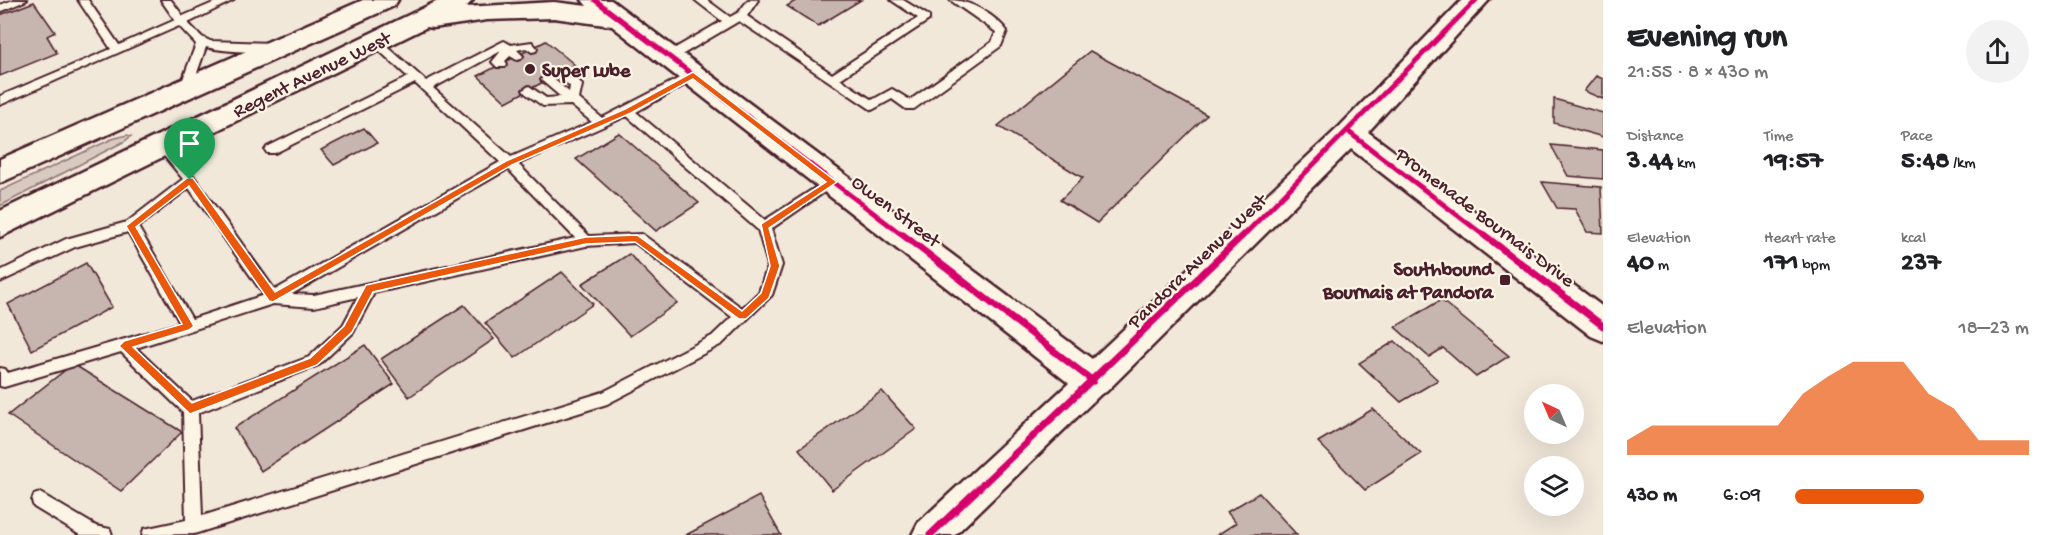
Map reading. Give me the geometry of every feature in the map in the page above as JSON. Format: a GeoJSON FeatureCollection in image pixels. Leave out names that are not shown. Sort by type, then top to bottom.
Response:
{"type":"FeatureCollection","features":[{"type":"Feature","properties":{"kind":"street","name":"Regent Avenue West"},"geometry":{"type":"LineString","coordinates":[[7,166],[185,90],[385,0]]}},
{"type":"Feature","properties":{"kind":"street","name":"Regent Avenue West"},"geometry":{"type":"LineString","coordinates":[[0,225],[460,0]]}},
{"type":"Feature","properties":{"kind":"street","name":"Owen Street"},"geometry":{"type":"LineString","coordinates":[[595,0],[1093,381]]}},
{"type":"Feature","properties":{"kind":"street","name":"Pandora Avenue West"},"geometry":{"type":"LineString","coordinates":[[930,535],[1350,133],[1476,0]]}},
{"type":"Feature","properties":{"kind":"street"},"geometry":{"type":"LineString","coordinates":[[414,22],[487,12],[554,10],[620,19]]}},
{"type":"Feature","properties":{"kind":"street","name":"Promenade Bournais Drive"},"geometry":{"type":"LineString","coordinates":[[1350,133],[1603,326]]}},
{"type":"Feature","properties":{"kind":"lane"},"geometry":{"type":"LineString","coordinates":[[0,9],[22,0]]}},
{"type":"Feature","properties":{"kind":"lane"},"geometry":{"type":"LineString","coordinates":[[83,0],[117,50]]}},
{"type":"Feature","properties":{"kind":"lane"},"geometry":{"type":"LineString","coordinates":[[166,0],[181,21],[202,43],[246,48],[281,47]]}},
{"type":"Feature","properties":{"kind":"lane"},"geometry":{"type":"LineString","coordinates":[[0,101],[229,0]]}},
{"type":"Feature","properties":{"kind":"lane"},"geometry":{"type":"LineString","coordinates":[[700,0],[735,19],[872,106],[892,93],[910,106],[997,44],[1002,31],[992,22],[955,0]]}},
{"type":"Feature","properties":{"kind":"lane"},"geometry":{"type":"LineString","coordinates":[[832,79],[926,18],[896,0]]}},
{"type":"Feature","properties":{"kind":"lane"},"geometry":{"type":"LineString","coordinates":[[0,374],[4,381],[189,326],[273,298],[509,163],[628,111],[735,19],[749,1]]}},
{"type":"Feature","properties":{"kind":"lane"},"geometry":{"type":"LineString","coordinates":[[376,42],[509,163],[586,241]]}},
{"type":"Feature","properties":{"kind":"lane"},"geometry":{"type":"LineString","coordinates":[[185,90],[202,43]]}},
{"type":"Feature","properties":{"kind":"lane"},"geometry":{"type":"LineString","coordinates":[[501,64],[498,62],[528,44],[532,48]]}},
{"type":"Feature","properties":{"kind":"lane"},"geometry":{"type":"LineString","coordinates":[[271,150],[504,45],[513,52]]}},
{"type":"Feature","properties":{"kind":"lane"},"geometry":{"type":"LineString","coordinates":[[561,72],[576,85],[573,101]]}},
{"type":"Feature","properties":{"kind":"lane"},"geometry":{"type":"LineString","coordinates":[[547,80],[601,123]]}},
{"type":"Feature","properties":{"kind":"lane"},"geometry":{"type":"LineString","coordinates":[[529,90],[543,102],[573,101]]}},
{"type":"Feature","properties":{"kind":"lane"},"geometry":{"type":"LineString","coordinates":[[150,535],[194,526],[607,397],[717,340],[765,295],[775,266],[764,227],[628,111]]}},
{"type":"Feature","properties":{"kind":"lane"},"geometry":{"type":"LineString","coordinates":[[162,146],[190,180],[273,298]]}},
{"type":"Feature","properties":{"kind":"lane"},"geometry":{"type":"LineString","coordinates":[[0,277],[71,243],[130,226],[190,180]]}},
{"type":"Feature","properties":{"kind":"lane"},"geometry":{"type":"LineString","coordinates":[[764,227],[832,182]]}},
{"type":"Feature","properties":{"kind":"lane"},"geometry":{"type":"LineString","coordinates":[[130,226],[189,326]]}},
{"type":"Feature","properties":{"kind":"lane"},"geometry":{"type":"LineString","coordinates":[[273,298],[314,301],[586,241],[637,238],[742,316]]}},
{"type":"Feature","properties":{"kind":"lane"},"geometry":{"type":"LineString","coordinates":[[190,409],[314,362],[348,329],[370,288]]}},
{"type":"Feature","properties":{"kind":"lane"},"geometry":{"type":"LineString","coordinates":[[124,346],[190,409],[194,526]]}},
{"type":"Feature","properties":{"kind":"lane"},"geometry":{"type":"LineString","coordinates":[[40,501],[94,534],[104,535]]}},
{"type":"Feature","properties":{"kind":"shaded area"},"geometry":{"type":"Polygon","coordinates":[[[131,136],[125,141],[0,206],[0,191],[112,139],[131,136]]]}},
{"type":"Feature","properties":{"kind":"building"},"geometry":{"type":"Polygon","coordinates":[[[797,0],[861,0],[818,26],[787,6],[797,0]]]}},
{"type":"Feature","properties":{"kind":"building"},"geometry":{"type":"Polygon","coordinates":[[[34,2],[55,32],[47,36],[57,53],[0,76],[0,15],[34,2]]]}},
{"type":"Feature","properties":{"kind":"building","name":"Super Lube"},"geometry":{"type":"Polygon","coordinates":[[[546,41],[575,65],[506,102],[478,76],[546,41]]]}},
{"type":"Feature","properties":{"kind":"building"},"geometry":{"type":"Polygon","coordinates":[[[1090,51],[1207,115],[1097,223],[1060,200],[1083,178],[998,126],[1090,51]]]}},
{"type":"Feature","properties":{"kind":"building"},"geometry":{"type":"Polygon","coordinates":[[[1596,76],[1603,79],[1603,99],[1584,91],[1596,76]]]}},
{"type":"Feature","properties":{"kind":"building"},"geometry":{"type":"Polygon","coordinates":[[[1554,99],[1603,113],[1603,137],[1554,123],[1554,99]]]}},
{"type":"Feature","properties":{"kind":"building"},"geometry":{"type":"Polygon","coordinates":[[[364,128],[377,143],[334,165],[321,150],[364,128]]]}},
{"type":"Feature","properties":{"kind":"building"},"geometry":{"type":"Polygon","coordinates":[[[619,133],[699,203],[656,231],[576,159],[619,133]]]}},
{"type":"Feature","properties":{"kind":"building"},"geometry":{"type":"Polygon","coordinates":[[[1551,145],[1603,150],[1603,179],[1568,176],[1551,145]]]}},
{"type":"Feature","properties":{"kind":"building"},"geometry":{"type":"Polygon","coordinates":[[[1542,182],[1601,187],[1603,233],[1587,232],[1575,209],[1557,208],[1542,182]]]}},
{"type":"Feature","properties":{"kind":"building"},"geometry":{"type":"Polygon","coordinates":[[[629,254],[677,303],[630,336],[582,284],[629,254]]]}},
{"type":"Feature","properties":{"kind":"building"},"geometry":{"type":"Polygon","coordinates":[[[86,263],[112,307],[32,350],[8,304],[86,263]]]}},
{"type":"Feature","properties":{"kind":"building"},"geometry":{"type":"Polygon","coordinates":[[[562,272],[593,304],[515,358],[485,323],[562,272]]]}},
{"type":"Feature","properties":{"kind":"building"},"geometry":{"type":"Polygon","coordinates":[[[1441,300],[1509,356],[1476,377],[1443,348],[1429,357],[1395,327],[1441,300]]]}},
{"type":"Feature","properties":{"kind":"building"},"geometry":{"type":"Polygon","coordinates":[[[464,305],[494,339],[409,397],[381,359],[464,305]]]}},
{"type":"Feature","properties":{"kind":"building"},"geometry":{"type":"Polygon","coordinates":[[[1395,341],[1438,380],[1401,402],[1359,363],[1395,341]]]}},
{"type":"Feature","properties":{"kind":"building"},"geometry":{"type":"Polygon","coordinates":[[[365,345],[394,384],[261,471],[234,428],[365,345]]]}},
{"type":"Feature","properties":{"kind":"building"},"geometry":{"type":"Polygon","coordinates":[[[73,364],[182,432],[121,491],[8,415],[73,364]]]}},
{"type":"Feature","properties":{"kind":"building"},"geometry":{"type":"Polygon","coordinates":[[[882,391],[916,429],[832,490],[799,449],[882,391]]]}},
{"type":"Feature","properties":{"kind":"building"},"geometry":{"type":"Polygon","coordinates":[[[1373,409],[1421,454],[1365,490],[1318,442],[1373,409]]]}},
{"type":"Feature","properties":{"kind":"building"},"geometry":{"type":"Polygon","coordinates":[[[1259,493],[1297,535],[1217,535],[1236,523],[1227,512],[1259,493]]]}},
{"type":"Feature","properties":{"kind":"building"},"geometry":{"type":"Polygon","coordinates":[[[759,496],[781,535],[686,535],[759,496]]]}},
{"type":"Feature","properties":{"kind":"cycle path"},"geometry":{"type":"LineString","coordinates":[[595,0],[1093,381]]}},
{"type":"Feature","properties":{"kind":"cycle path"},"geometry":{"type":"LineString","coordinates":[[930,535],[1138,338],[1275,204],[1476,0]]}},
{"type":"Feature","properties":{"kind":"cycle path"},"geometry":{"type":"LineString","coordinates":[[1350,133],[1603,326]]}},
{"type":"Feature","properties":{"kind":"place","name":"Super Lube"},"geometry":{"type":"Point","coordinates":[530,69]}},
{"type":"Feature","properties":{"kind":"place","name":"Southbound Bournais at Pandora"},"geometry":{"type":"Point","coordinates":[1505,280]}},
{"type":"Feature","properties":{"kind":"route"},"geometry":{"type":"LineString","coordinates":[[693,75],[832,182],[764,227],[775,266],[765,295],[742,316],[637,238],[586,241],[370,288],[348,329],[314,362],[190,409],[124,346],[189,326],[130,226],[190,180],[273,298],[509,163],[628,111],[693,75]]}}]}
